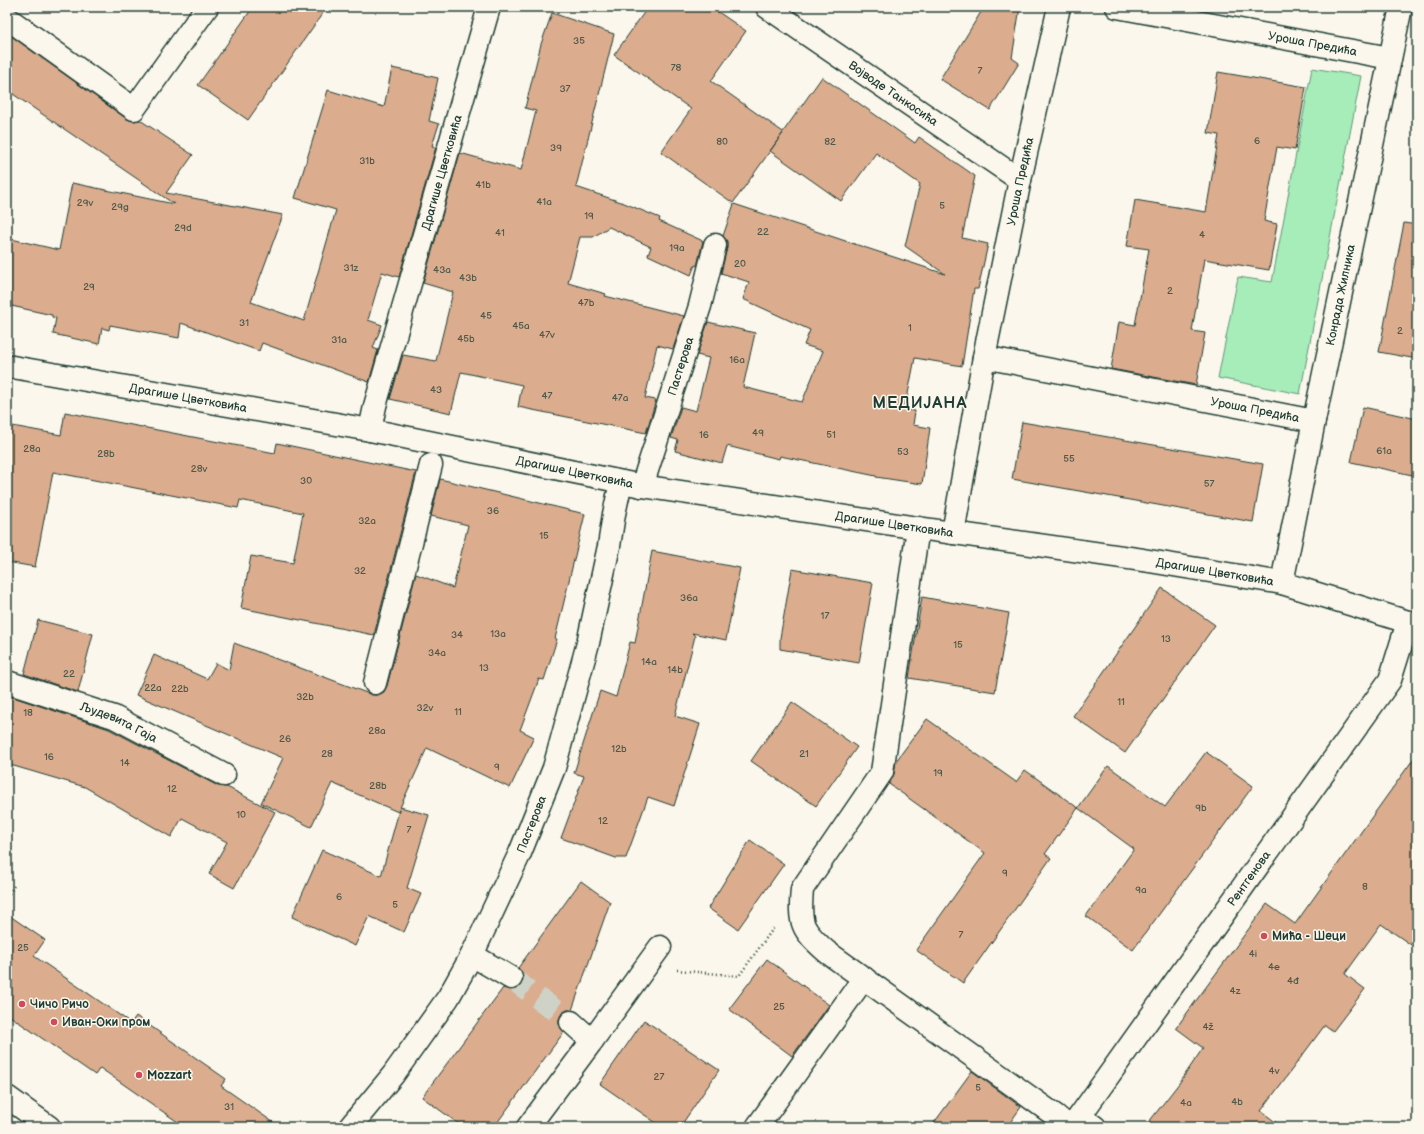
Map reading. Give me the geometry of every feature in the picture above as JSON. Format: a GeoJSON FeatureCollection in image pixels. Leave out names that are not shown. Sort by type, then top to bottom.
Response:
{"type":"FeatureCollection","features":[{"type":"Feature","properties":{"kind":"street"},"geometry":{"type":"LineString","coordinates":[[7,18],[134,109],[207,7]]}},
{"type":"Feature","properties":{"kind":"street","name":"Драгише Цветковића"},"geometry":{"type":"LineString","coordinates":[[370,430],[375,406],[489,7]]}},
{"type":"Feature","properties":{"kind":"street","name":"Војводе Танкосића"},"geometry":{"type":"LineString","coordinates":[[767,7],[1020,180]]}},
{"type":"Feature","properties":{"kind":"street","name":"Уроша Предића"},"geometry":{"type":"LineString","coordinates":[[953,533],[984,357],[1020,180],[1059,7]]}},
{"type":"Feature","properties":{"kind":"street","name":"Уроша Предића"},"geometry":{"type":"LineString","coordinates":[[1117,7],[1390,58]]}},
{"type":"Feature","properties":{"kind":"street","name":"Конрада Жилника"},"geometry":{"type":"LineString","coordinates":[[1282,583],[1314,421],[1401,7]]}},
{"type":"Feature","properties":{"kind":"street","name":"Пастерова"},"geometry":{"type":"LineString","coordinates":[[350,1127],[393,1075],[448,998],[472,955],[520,853],[554,768],[588,643],[609,546],[614,514],[632,484],[700,306],[715,245]]}},
{"type":"Feature","properties":{"kind":"street","name":"Уроша Предића"},"geometry":{"type":"LineString","coordinates":[[984,357],[1314,421]]}},
{"type":"Feature","properties":{"kind":"street","name":"Драгише Цветковића"},"geometry":{"type":"LineString","coordinates":[[7,366],[370,430],[632,484],[918,528],[1143,560],[1282,583],[1412,623]]}},
{"type":"Feature","properties":{"kind":"street"},"geometry":{"type":"LineString","coordinates":[[375,683],[432,465]]}},
{"type":"Feature","properties":{"kind":"street"},"geometry":{"type":"LineString","coordinates":[[918,528],[882,772],[802,889],[800,908],[803,926],[811,938],[827,952],[1050,1112],[1079,1124]]}},
{"type":"Feature","properties":{"kind":"street","name":"Рентгенова"},"geometry":{"type":"LineString","coordinates":[[1079,1124],[1390,680],[1412,623]]}},
{"type":"Feature","properties":{"kind":"street","name":"Људевита Гаја"},"geometry":{"type":"LineString","coordinates":[[7,682],[114,717],[224,775]]}},
{"type":"Feature","properties":{"kind":"street"},"geometry":{"type":"LineString","coordinates":[[528,1127],[660,947]]}},
{"type":"Feature","properties":{"kind":"street"},"geometry":{"type":"LineString","coordinates":[[472,955],[511,978]]}},
{"type":"Feature","properties":{"kind":"street"},"geometry":{"type":"LineString","coordinates":[[757,1127],[864,978]]}},
{"type":"Feature","properties":{"kind":"street"},"geometry":{"type":"LineString","coordinates":[[571,1022],[592,1041]]}},
{"type":"Feature","properties":{"kind":"street"},"geometry":{"type":"LineString","coordinates":[[7,1097],[49,1127]]}},
{"type":"Feature","properties":{"kind":"path"},"geometry":{"type":"LineString","coordinates":[[7,897],[14,886]]}},
{"type":"Feature","properties":{"kind":"path"},"geometry":{"type":"LineString","coordinates":[[646,968],[739,976],[802,889]]}},
{"type":"Feature","properties":{"kind":"green space"},"geometry":{"type":"Polygon","coordinates":[[[1312,68],[1361,76],[1300,394],[1218,378],[1238,277],[1272,282],[1312,68]]]}},
{"type":"Feature","properties":{"kind":"building"},"geometry":{"type":"Polygon","coordinates":[[[253,7],[327,7],[248,120],[198,85],[253,7]]]}},
{"type":"Feature","properties":{"kind":"building"},"geometry":{"type":"Polygon","coordinates":[[[648,7],[711,7],[746,31],[711,81],[783,132],[822,77],[915,143],[919,137],[975,176],[962,238],[988,244],[978,289],[974,289],[962,366],[915,358],[905,409],[915,411],[913,425],[930,428],[922,484],[876,477],[780,456],[779,459],[727,446],[722,463],[675,451],[678,440],[671,438],[681,407],[696,411],[709,358],[697,355],[708,322],[755,333],[743,387],[802,402],[823,351],[804,345],[810,330],[743,299],[749,282],[721,273],[727,248],[727,241],[723,236],[734,204],[945,274],[905,246],[920,184],[876,153],[841,201],[770,151],[733,203],[661,152],[691,109],[614,55],[648,7]]]}},
{"type":"Feature","properties":{"kind":"building"},"geometry":{"type":"Polygon","coordinates":[[[984,7],[1020,7],[1012,58],[1019,63],[990,110],[940,79],[984,7]]]}},
{"type":"Feature","properties":{"kind":"building"},"geometry":{"type":"Polygon","coordinates":[[[552,13],[614,34],[576,187],[624,203],[660,218],[659,221],[703,241],[697,266],[695,265],[691,275],[648,255],[651,247],[609,227],[593,237],[580,237],[568,283],[606,294],[605,296],[684,316],[673,349],[657,345],[645,398],[656,400],[646,433],[518,407],[522,385],[461,372],[451,413],[390,399],[403,355],[436,361],[453,292],[423,283],[460,153],[521,170],[536,111],[525,108],[541,44],[552,13]]]}},
{"type":"Feature","properties":{"kind":"building"},"geometry":{"type":"Polygon","coordinates":[[[7,33],[127,119],[133,121],[140,120],[193,155],[166,193],[283,215],[251,302],[304,321],[336,210],[295,198],[328,90],[384,107],[392,68],[438,78],[429,121],[439,124],[432,146],[436,147],[399,277],[382,272],[368,320],[382,325],[373,348],[378,350],[369,382],[262,343],[259,351],[181,323],[179,338],[110,325],[109,330],[102,328],[99,344],[53,334],[56,318],[52,317],[52,315],[7,305],[7,238],[59,250],[72,183],[174,204],[7,90],[7,33]]]}},
{"type":"Feature","properties":{"kind":"building"},"geometry":{"type":"Polygon","coordinates":[[[1218,72],[1306,87],[1295,150],[1277,147],[1264,221],[1277,224],[1269,270],[1204,259],[1192,331],[1205,333],[1196,385],[1111,369],[1119,322],[1135,325],[1149,249],[1127,246],[1135,200],[1206,212],[1219,135],[1208,133],[1218,72]]]}},
{"type":"Feature","properties":{"kind":"building"},"geometry":{"type":"Polygon","coordinates":[[[1404,223],[1417,225],[1417,359],[1379,352],[1404,223]]]}},
{"type":"Feature","properties":{"kind":"building"},"geometry":{"type":"Polygon","coordinates":[[[1363,407],[1417,419],[1417,476],[1351,462],[1363,407]]]}},
{"type":"Feature","properties":{"kind":"building"},"geometry":{"type":"Polygon","coordinates":[[[65,412],[275,453],[277,443],[416,472],[374,635],[241,608],[251,556],[293,563],[303,513],[240,500],[238,508],[53,472],[35,567],[7,562],[7,425],[61,435],[65,412]]]}},
{"type":"Feature","properties":{"kind":"building"},"geometry":{"type":"Polygon","coordinates":[[[1022,422],[1263,464],[1253,522],[1012,479],[1022,422]]]}},
{"type":"Feature","properties":{"kind":"building"},"geometry":{"type":"Polygon","coordinates":[[[440,479],[585,514],[555,639],[557,639],[544,680],[539,679],[520,730],[534,737],[510,788],[427,748],[398,812],[332,783],[311,827],[261,803],[283,758],[136,695],[154,655],[207,679],[216,663],[229,670],[234,643],[372,695],[378,695],[384,692],[387,686],[416,574],[453,588],[468,525],[431,516],[440,479]]]}},
{"type":"Feature","properties":{"kind":"building"},"geometry":{"type":"Polygon","coordinates":[[[652,551],[740,568],[726,640],[692,633],[695,636],[675,716],[700,724],[674,806],[648,797],[626,858],[616,858],[561,838],[584,776],[574,773],[600,691],[616,697],[630,642],[635,643],[652,551]]]}},
{"type":"Feature","properties":{"kind":"building"},"geometry":{"type":"Polygon","coordinates":[[[792,569],[873,583],[859,663],[780,649],[780,638],[792,569]]]}},
{"type":"Feature","properties":{"kind":"building"},"geometry":{"type":"Polygon","coordinates":[[[1162,588],[1215,625],[1125,753],[1073,716],[1162,588]]]}},
{"type":"Feature","properties":{"kind":"building"},"geometry":{"type":"Polygon","coordinates":[[[922,597],[1009,613],[995,692],[909,678],[922,597]]]}},
{"type":"Feature","properties":{"kind":"building"},"geometry":{"type":"Polygon","coordinates":[[[38,620],[93,634],[78,692],[24,674],[38,620]]]}},
{"type":"Feature","properties":{"kind":"building"},"geometry":{"type":"Polygon","coordinates":[[[7,695],[109,729],[218,786],[227,787],[275,812],[234,888],[209,874],[227,842],[182,818],[171,837],[85,787],[7,764],[7,695]]]}},
{"type":"Feature","properties":{"kind":"building"},"geometry":{"type":"Polygon","coordinates":[[[792,702],[857,747],[816,806],[751,761],[792,702]]]}},
{"type":"Feature","properties":{"kind":"building"},"geometry":{"type":"Polygon","coordinates":[[[927,719],[1016,782],[1025,770],[1078,808],[1045,854],[1051,858],[963,983],[916,950],[985,853],[889,784],[894,774],[896,761],[927,719]]]}},
{"type":"Feature","properties":{"kind":"building"},"geometry":{"type":"Polygon","coordinates":[[[1206,752],[1253,786],[1133,950],[1086,916],[1134,849],[1078,808],[1108,766],[1165,807],[1206,752]]]}},
{"type":"Feature","properties":{"kind":"building"},"geometry":{"type":"Polygon","coordinates":[[[1417,754],[1417,949],[1381,924],[1345,974],[1365,989],[1333,1031],[1325,1025],[1261,1111],[1282,1127],[1145,1127],[1180,1082],[1203,1048],[1176,1028],[1267,904],[1295,924],[1417,754]]]}},
{"type":"Feature","properties":{"kind":"building"},"geometry":{"type":"Polygon","coordinates":[[[400,807],[429,815],[407,888],[421,894],[404,932],[369,916],[355,946],[292,917],[322,850],[381,876],[400,807]]]}},
{"type":"Feature","properties":{"kind":"building"},"geometry":{"type":"Polygon","coordinates":[[[750,840],[784,864],[738,929],[708,908],[750,840]]]}},
{"type":"Feature","properties":{"kind":"building"},"geometry":{"type":"Polygon","coordinates":[[[581,881],[610,902],[572,1010],[567,1010],[562,1013],[559,1019],[559,1026],[564,1032],[494,1127],[463,1127],[422,1097],[503,988],[511,990],[517,989],[522,985],[522,972],[518,968],[581,881]]]}},
{"type":"Feature","properties":{"kind":"building"},"geometry":{"type":"Polygon","coordinates":[[[7,914],[45,940],[34,956],[131,1023],[136,1016],[226,1079],[221,1086],[280,1127],[185,1127],[100,1068],[95,1075],[7,1014],[7,914]]]}},
{"type":"Feature","properties":{"kind":"building"},"geometry":{"type":"Polygon","coordinates":[[[767,959],[829,1005],[792,1056],[729,1009],[767,959]]]}},
{"type":"Feature","properties":{"kind":"building"},"geometry":{"type":"Polygon","coordinates":[[[644,1020],[719,1070],[680,1127],[662,1127],[600,1084],[644,1020]]]}},
{"type":"Feature","properties":{"kind":"building"},"geometry":{"type":"Polygon","coordinates":[[[972,1071],[1021,1107],[1007,1127],[931,1127],[972,1071]]]}},
{"type":"Feature","properties":{"kind":"tunnel"},"geometry":{"type":"LineString","coordinates":[[511,978],[571,1022]]}},
{"type":"Feature","properties":{"kind":"place","name":"Мића - Шеци"},"geometry":{"type":"Point","coordinates":[1264,936]}},
{"type":"Feature","properties":{"kind":"place","name":"Чичо Ричо"},"geometry":{"type":"Point","coordinates":[22,1004]}},
{"type":"Feature","properties":{"kind":"place","name":"Иван-Оки пром"},"geometry":{"type":"Point","coordinates":[54,1022]}},
{"type":"Feature","properties":{"kind":"place","name":"Mozzart"},"geometry":{"type":"Point","coordinates":[139,1075]}},
{"type":"Feature","properties":{"kind":"district","name":"МЕДИЈАНА"},"geometry":{"type":"Point","coordinates":[920,403]}}]}
